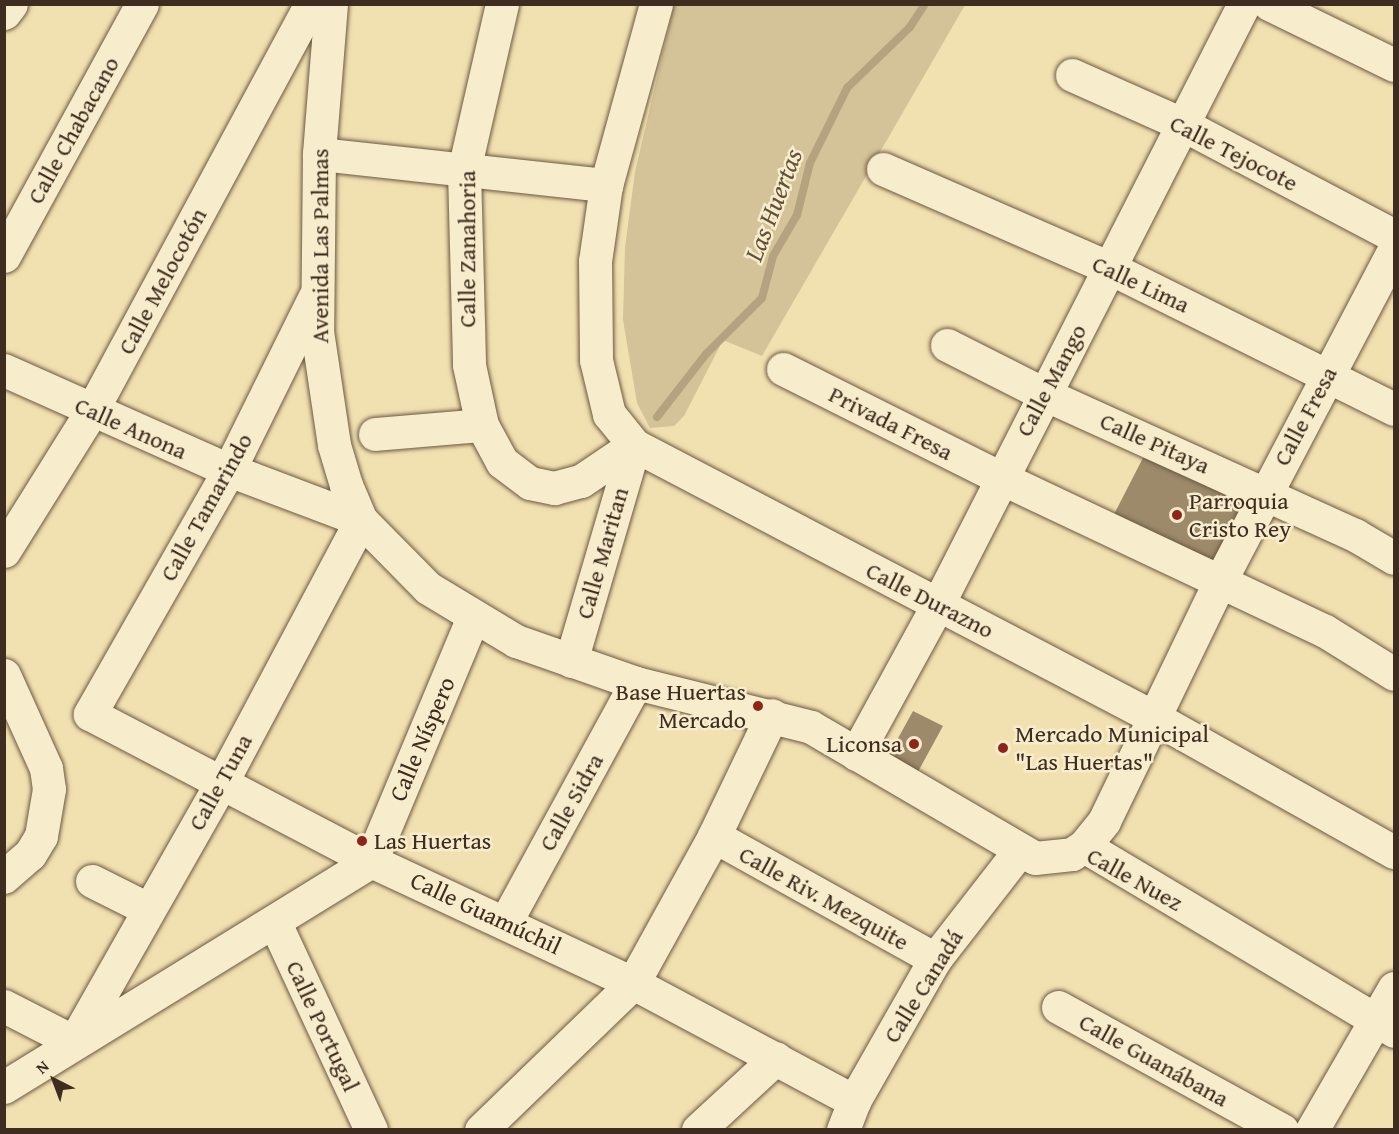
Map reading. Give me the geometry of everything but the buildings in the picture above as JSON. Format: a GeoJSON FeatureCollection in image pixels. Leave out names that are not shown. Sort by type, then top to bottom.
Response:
{"type":"FeatureCollection","features":[{"type":"Feature","properties":{"kind":"street"},"geometry":{"type":"LineString","coordinates":[[4,13],[11,4]]}},
{"type":"Feature","properties":{"kind":"street","name":"Calle Chabacano"},"geometry":{"type":"LineString","coordinates":[[4,256],[142,4]]}},
{"type":"Feature","properties":{"kind":"street","name":"Calle Melocotón"},"geometry":{"type":"LineString","coordinates":[[4,551],[92,412],[311,4]]}},
{"type":"Feature","properties":{"kind":"street","name":"Avenida Las Palmas"},"geometry":{"type":"LineString","coordinates":[[331,4],[319,154],[315,296],[320,370],[334,445],[346,485],[362,520],[428,588],[516,641],[636,683],[772,715]]}},
{"type":"Feature","properties":{"kind":"street","name":"Calle Zanahoria"},"geometry":{"type":"LineString","coordinates":[[482,425],[469,365],[464,170],[502,4]]}},
{"type":"Feature","properties":{"kind":"street"},"geometry":{"type":"LineString","coordinates":[[375,434],[482,425],[502,462],[530,483],[554,488],[581,481],[634,445],[609,414],[596,360],[595,261],[606,185],[656,4]]}},
{"type":"Feature","properties":{"kind":"street","name":"Calle Mango"},"geometry":{"type":"LineString","coordinates":[[856,754],[938,604],[999,477],[1110,268],[1244,4]]}},
{"type":"Feature","properties":{"kind":"street"},"geometry":{"type":"LineString","coordinates":[[1269,4],[1395,65]]}},
{"type":"Feature","properties":{"kind":"street","name":"Calle Tejocote"},"geometry":{"type":"LineString","coordinates":[[1072,75],[1182,124],[1395,236]]}},
{"type":"Feature","properties":{"kind":"street"},"geometry":{"type":"LineString","coordinates":[[319,154],[606,185]]}},
{"type":"Feature","properties":{"kind":"street","name":"Calle Lima"},"geometry":{"type":"LineString","coordinates":[[882,169],[1110,268],[1395,409]]}},
{"type":"Feature","properties":{"kind":"street","name":"Calle Fresa"},"geometry":{"type":"LineString","coordinates":[[1084,846],[1104,821],[1264,494],[1326,374],[1395,250]]}},
{"type":"Feature","properties":{"kind":"street","name":"Calle Tamarindo"},"geometry":{"type":"LineString","coordinates":[[90,714],[229,470],[315,296]]}},
{"type":"Feature","properties":{"kind":"street","name":"Calle Pitaya"},"geometry":{"type":"LineString","coordinates":[[947,345],[1042,393],[1355,535],[1395,558]]}},
{"type":"Feature","properties":{"kind":"street","name":"Privada Fresa"},"geometry":{"type":"LineString","coordinates":[[783,369],[999,477]]}},
{"type":"Feature","properties":{"kind":"street","name":"Calle Anona"},"geometry":{"type":"LineString","coordinates":[[4,370],[92,412],[229,470],[362,520]]}},
{"type":"Feature","properties":{"kind":"street","name":"Calle Durazno"},"geometry":{"type":"LineString","coordinates":[[634,445],[1155,718],[1395,852]]}},
{"type":"Feature","properties":{"kind":"street","name":"Calle Maritan"},"geometry":{"type":"LineString","coordinates":[[571,661],[634,445]]}},
{"type":"Feature","properties":{"kind":"street"},"geometry":{"type":"LineString","coordinates":[[999,477],[1219,583],[1325,631],[1395,674]]}},
{"type":"Feature","properties":{"kind":"street","name":"Calle Tuna"},"geometry":{"type":"LineString","coordinates":[[74,1042],[220,785],[362,520]]}},
{"type":"Feature","properties":{"kind":"street","name":"Calle Níspero"},"geometry":{"type":"LineString","coordinates":[[371,861],[473,617]]}},
{"type":"Feature","properties":{"kind":"street"},"geometry":{"type":"LineString","coordinates":[[4,675],[46,768],[49,789],[41,836],[30,854],[4,877]]}},
{"type":"Feature","properties":{"kind":"street","name":"Calle Sidra"},"geometry":{"type":"LineString","coordinates":[[506,921],[636,683]]}},
{"type":"Feature","properties":{"kind":"street","name":"Calle Guamúchil"},"geometry":{"type":"LineString","coordinates":[[90,714],[220,785],[371,861],[506,921],[633,983],[776,1058],[849,1115]]}},
{"type":"Feature","properties":{"kind":"street"},"geometry":{"type":"LineString","coordinates":[[481,1130],[633,983],[714,836],[772,715]]}},
{"type":"Feature","properties":{"kind":"street","name":"Calle Nuez"},"geometry":{"type":"LineString","coordinates":[[772,715],[811,728],[1018,851],[1035,858],[1056,858],[1084,846],[1385,1027]]}},
{"type":"Feature","properties":{"kind":"street","name":"Calle Riv. Mezquite"},"geometry":{"type":"LineString","coordinates":[[714,836],[935,959]]}},
{"type":"Feature","properties":{"kind":"street","name":"Calle Canadá"},"geometry":{"type":"LineString","coordinates":[[849,1115],[935,959],[1018,851]]}},
{"type":"Feature","properties":{"kind":"street"},"geometry":{"type":"LineString","coordinates":[[4,1087],[74,1042],[275,923],[371,861]]}},
{"type":"Feature","properties":{"kind":"street"},"geometry":{"type":"LineString","coordinates":[[92,881],[148,909]]}},
{"type":"Feature","properties":{"kind":"street","name":"Calle Portugal"},"geometry":{"type":"LineString","coordinates":[[275,923],[371,1130]]}},
{"type":"Feature","properties":{"kind":"street"},"geometry":{"type":"LineString","coordinates":[[1312,1130],[1385,1027],[1395,988]]}},
{"type":"Feature","properties":{"kind":"street"},"geometry":{"type":"LineString","coordinates":[[4,1006],[74,1042]]}},
{"type":"Feature","properties":{"kind":"street","name":"Calle Guanábana"},"geometry":{"type":"LineString","coordinates":[[1059,1007],[1282,1130]]}},
{"type":"Feature","properties":{"kind":"street"},"geometry":{"type":"LineString","coordinates":[[698,1130],[776,1058]]}},
{"type":"Feature","properties":{"kind":"shaded area"},"geometry":{"type":"Polygon","coordinates":[[[674,5],[965,5],[762,356],[723,340],[684,416],[674,426],[650,428],[637,403],[623,320],[625,247],[635,172],[674,5]]]}},
{"type":"Feature","properties":{"kind":"waterway","name":"Las Huertas"},"geometry":{"type":"LineString","coordinates":[[657,417],[706,354],[762,298],[773,256],[797,215],[810,163],[847,88],[910,27],[925,4]]}},
{"type":"Feature","properties":{"kind":"place","name":"Parroquia Cristo Rey"},"geometry":{"type":"Point","coordinates":[1177,515]}},
{"type":"Feature","properties":{"kind":"place","name":"Base Huertas Mercado"},"geometry":{"type":"Point","coordinates":[758,706]}},
{"type":"Feature","properties":{"kind":"place","name":"Liconsa"},"geometry":{"type":"Point","coordinates":[914,744]}},
{"type":"Feature","properties":{"kind":"place","name":"Mercado Municipal \"Las Huertas\""},"geometry":{"type":"Point","coordinates":[1003,748]}},
{"type":"Feature","properties":{"kind":"place","name":"Las Huertas"},"geometry":{"type":"Point","coordinates":[362,841]}}]}
